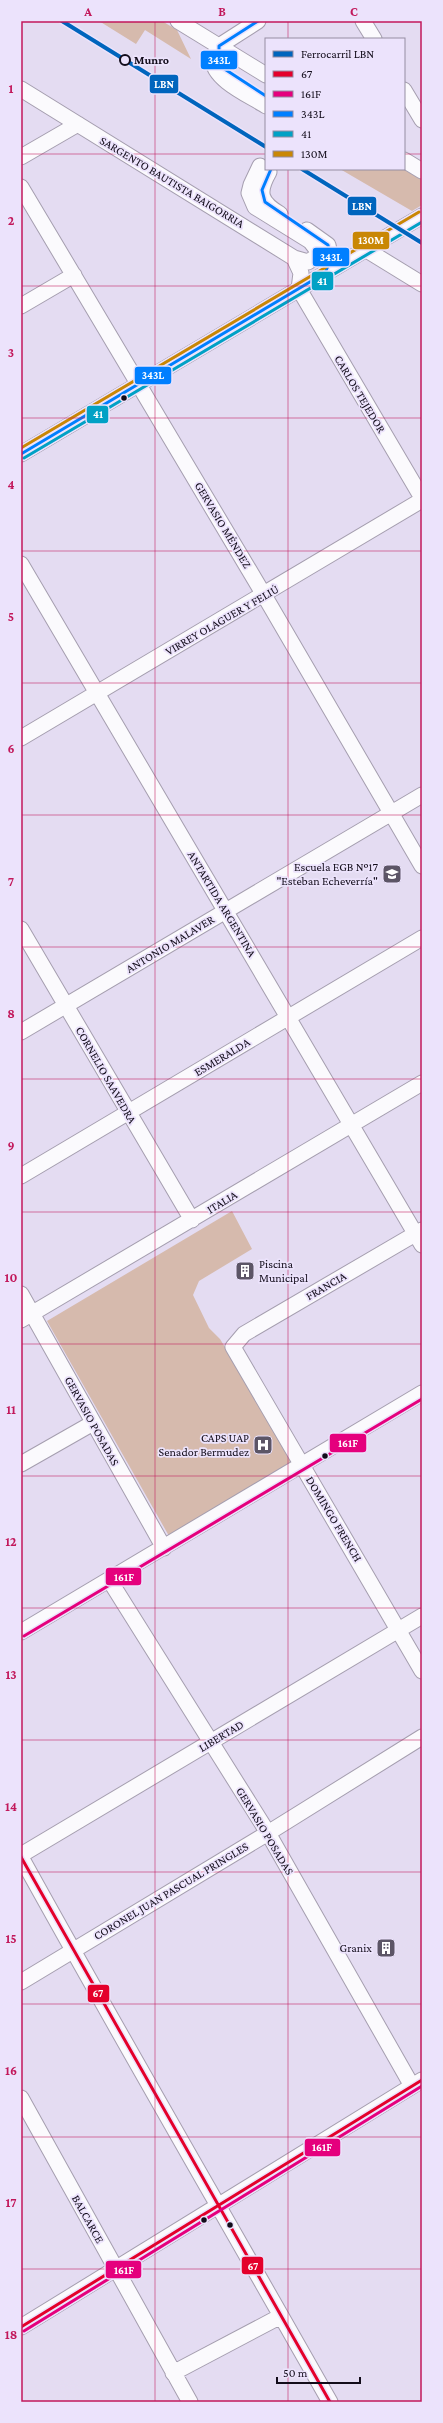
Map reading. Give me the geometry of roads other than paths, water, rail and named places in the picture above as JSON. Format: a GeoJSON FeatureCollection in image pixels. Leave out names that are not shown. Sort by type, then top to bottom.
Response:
{"type":"FeatureCollection","features":[{"type":"Feature","properties":{"kind":"street"},"geometry":{"type":"LineString","coordinates":[[178,21],[265,74]]}},
{"type":"Feature","properties":{"kind":"street"},"geometry":{"type":"LineString","coordinates":[[258,21],[219,46],[213,59],[214,68],[221,78],[265,105]]}},
{"type":"Feature","properties":{"kind":"street"},"geometry":{"type":"LineString","coordinates":[[363,21],[373,38]]}},
{"type":"Feature","properties":{"kind":"street"},"geometry":{"type":"LineString","coordinates":[[219,46],[219,61],[223,68],[265,95]]}},
{"type":"Feature","properties":{"kind":"street","name":"SARGENTO BAUTISTA BAIGORRIA"},"geometry":{"type":"LineString","coordinates":[[21,89],[294,258]]}},
{"type":"Feature","properties":{"kind":"street"},"geometry":{"type":"LineString","coordinates":[[405,92],[422,120]]}},
{"type":"Feature","properties":{"kind":"street"},"geometry":{"type":"LineString","coordinates":[[21,157],[78,124]]}},
{"type":"Feature","properties":{"kind":"street"},"geometry":{"type":"LineString","coordinates":[[405,161],[422,171]]}},
{"type":"Feature","properties":{"kind":"street"},"geometry":{"type":"LineString","coordinates":[[294,258],[308,262],[316,256],[317,250],[310,242],[255,207],[250,193],[251,185],[265,169],[262,190],[265,202],[328,245],[331,259],[325,273]]}},
{"type":"Feature","properties":{"kind":"street","name":"GERVASIO MÉNDEZ"},"geometry":{"type":"LineString","coordinates":[[21,186],[264,595],[422,866]]}},
{"type":"Feature","properties":{"kind":"street"},"geometry":{"type":"LineString","coordinates":[[21,454],[422,216]]}},
{"type":"Feature","properties":{"kind":"street"},"geometry":{"type":"LineString","coordinates":[[365,249],[422,284]]}},
{"type":"Feature","properties":{"kind":"street"},"geometry":{"type":"LineString","coordinates":[[294,258],[301,273],[299,289]]}},
{"type":"Feature","properties":{"kind":"street"},"geometry":{"type":"LineString","coordinates":[[21,306],[74,275]]}},
{"type":"Feature","properties":{"kind":"street","name":"CARLOS TEJEDOR"},"geometry":{"type":"LineString","coordinates":[[299,289],[422,499]]}},
{"type":"Feature","properties":{"kind":"street","name":"VIRREY OLAGUER Y FELIÚ"},"geometry":{"type":"LineString","coordinates":[[21,738],[264,595],[422,499]]}},
{"type":"Feature","properties":{"kind":"street","name":"ANTARTIDA ARGENTINA"},"geometry":{"type":"LineString","coordinates":[[21,564],[352,1124],[420,1236]]}},
{"type":"Feature","properties":{"kind":"street","name":"ANTONIO MALAVER"},"geometry":{"type":"LineString","coordinates":[[21,1032],[422,795]]}},
{"type":"Feature","properties":{"kind":"street","name":"CORNELIO SAAVEDRA"},"geometry":{"type":"LineString","coordinates":[[21,929],[192,1220]]}},
{"type":"Feature","properties":{"kind":"street","name":"ESMERALDA"},"geometry":{"type":"LineString","coordinates":[[21,1176],[422,938]]}},
{"type":"Feature","properties":{"kind":"street","name":"ITALIA"},"geometry":{"type":"LineString","coordinates":[[27,1316],[422,1083]]}},
{"type":"Feature","properties":{"kind":"street","name":"FRANCIA"},"geometry":{"type":"LineString","coordinates":[[233,1347],[244,1334],[420,1236]]}},
{"type":"Feature","properties":{"kind":"street","name":"GERVASIO POSADAS"},"geometry":{"type":"LineString","coordinates":[[21,1294],[27,1316],[93,1423],[164,1548]]}},
{"type":"Feature","properties":{"kind":"street","name":"DOMINGO FRENCH"},"geometry":{"type":"LineString","coordinates":[[233,1347],[422,1671]]}},
{"type":"Feature","properties":{"kind":"street"},"geometry":{"type":"LineString","coordinates":[[21,1632],[110,1581],[422,1393]]}},
{"type":"Feature","properties":{"kind":"street"},"geometry":{"type":"LineString","coordinates":[[21,1464],[93,1423]]}},
{"type":"Feature","properties":{"kind":"street","name":"GERVASIO POSADAS"},"geometry":{"type":"LineString","coordinates":[[110,1581],[268,1833],[417,2083]]}},
{"type":"Feature","properties":{"kind":"street","name":"LIBERTAD"},"geometry":{"type":"LineString","coordinates":[[21,1856],[422,1616]]}},
{"type":"Feature","properties":{"kind":"street","name":"CORONEL JUAN PASCUAL PRINGLES"},"geometry":{"type":"LineString","coordinates":[[21,1982],[268,1833],[422,1737]]}},
{"type":"Feature","properties":{"kind":"street"},"geometry":{"type":"LineString","coordinates":[[21,1856],[118,2034],[219,2204],[330,2402]]}},
{"type":"Feature","properties":{"kind":"street"},"geometry":{"type":"LineString","coordinates":[[21,2327],[417,2083]]}},
{"type":"Feature","properties":{"kind":"street","name":"BALCARCE"},"geometry":{"type":"LineString","coordinates":[[21,2098],[190,2402]]}},
{"type":"Feature","properties":{"kind":"street"},"geometry":{"type":"LineString","coordinates":[[173,2373],[281,2316]]}},
{"type":"Feature","properties":{"kind":"rail line","name":"LBN"},"geometry":{"type":"LineString","coordinates":[[62,21],[265,146]]}},
{"type":"Feature","properties":{"kind":"rail line","name":"LBN"},"geometry":{"type":"LineString","coordinates":[[304,170],[422,243]]}},
{"type":"Feature","properties":{"kind":"place","name":"Munro"},"geometry":{"type":"Point","coordinates":[125,60]}},
{"type":"Feature","properties":{"kind":"place","name":"Escuela EGB Nº17 \"Esteban Echeverría\""},"geometry":{"type":"Point","coordinates":[392,874]}},
{"type":"Feature","properties":{"kind":"place","name":"Piscina Municipal"},"geometry":{"type":"Point","coordinates":[245,1271]}},
{"type":"Feature","properties":{"kind":"place","name":"CAPS UAP Senador Bermudez"},"geometry":{"type":"Point","coordinates":[263,1445]}},
{"type":"Feature","properties":{"kind":"place","name":"Granix"},"geometry":{"type":"Point","coordinates":[386,1948]}}]}
